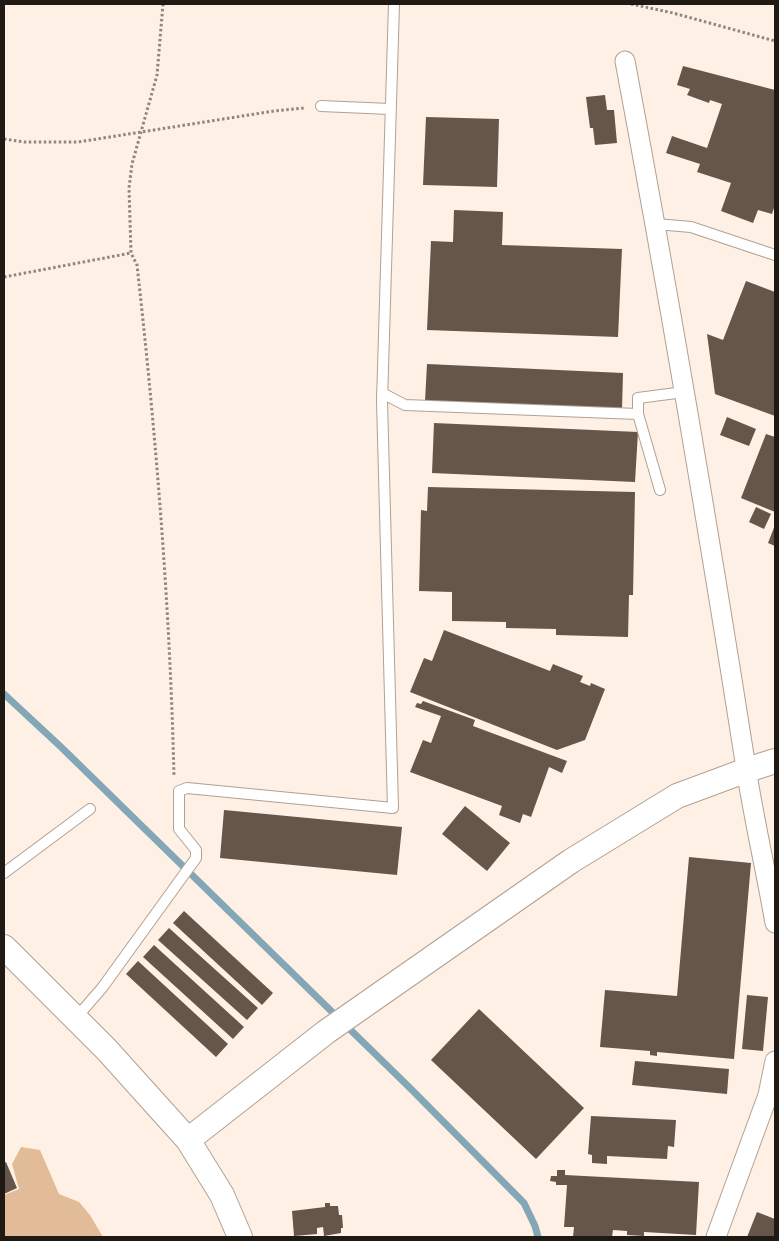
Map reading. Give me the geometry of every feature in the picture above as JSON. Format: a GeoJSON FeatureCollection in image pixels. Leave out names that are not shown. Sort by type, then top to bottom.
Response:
{"type":"FeatureCollection","features":[{"type":"Feature","properties":{"kind":"street"},"geometry":{"type":"LineString","coordinates":[[626,62],[656,224],[735,688],[747,770],[775,923]]}},
{"type":"Feature","properties":{"kind":"street"},"geometry":{"type":"LineString","coordinates":[[188,1140],[326,1032],[571,861],[677,796],[775,761]]}},
{"type":"Feature","properties":{"kind":"street"},"geometry":{"type":"LineString","coordinates":[[4,946],[107,1050],[188,1140],[222,1195],[240,1237]]}},
{"type":"Feature","properties":{"kind":"street"},"geometry":{"type":"LineString","coordinates":[[716,1237],[768,1095],[775,1060]]}},
{"type":"Feature","properties":{"kind":"lane"},"geometry":{"type":"LineString","coordinates":[[76,1018],[102,988],[196,858],[196,850],[179,830],[179,791],[187,788],[393,808],[382,393],[394,4]]}},
{"type":"Feature","properties":{"kind":"lane"},"geometry":{"type":"LineString","coordinates":[[321,106],[390,109]]}},
{"type":"Feature","properties":{"kind":"lane"},"geometry":{"type":"LineString","coordinates":[[656,224],[691,227],[775,255]]}},
{"type":"Feature","properties":{"kind":"lane"},"geometry":{"type":"LineString","coordinates":[[660,490],[638,414],[638,398],[684,392]]}},
{"type":"Feature","properties":{"kind":"lane"},"geometry":{"type":"LineString","coordinates":[[382,393],[405,404],[638,414]]}},
{"type":"Feature","properties":{"kind":"lane"},"geometry":{"type":"LineString","coordinates":[[4,873],[90,809]]}},
{"type":"Feature","properties":{"kind":"path"},"geometry":{"type":"LineString","coordinates":[[163,4],[157,75],[132,164],[129,188],[131,253],[137,265],[154,428],[166,572],[173,715],[174,782],[179,791]]}},
{"type":"Feature","properties":{"kind":"path"},"geometry":{"type":"LineString","coordinates":[[630,4],[674,13],[775,41]]}},
{"type":"Feature","properties":{"kind":"path"},"geometry":{"type":"LineString","coordinates":[[4,139],[24,142],[78,142],[274,111],[321,106]]}},
{"type":"Feature","properties":{"kind":"path"},"geometry":{"type":"LineString","coordinates":[[4,277],[131,253]]}},
{"type":"Feature","properties":{"kind":"shaded area"},"geometry":{"type":"Polygon","coordinates":[[[21,1147],[40,1150],[59,1194],[79,1202],[90,1215],[103,1237],[4,1237],[4,1195],[19,1189],[12,1164],[21,1147]]]}},
{"type":"Feature","properties":{"kind":"building"},"geometry":{"type":"Polygon","coordinates":[[[683,66],[775,90],[775,205],[772,214],[758,210],[753,223],[721,211],[731,183],[697,172],[700,164],[666,153],[672,136],[707,148],[722,104],[710,100],[709,103],[687,95],[690,89],[677,85],[683,66]]]}},
{"type":"Feature","properties":{"kind":"building"},"geometry":{"type":"Polygon","coordinates":[[[605,95],[607,110],[614,110],[617,143],[595,145],[593,128],[590,128],[586,97],[605,95]]]}},
{"type":"Feature","properties":{"kind":"building"},"geometry":{"type":"Polygon","coordinates":[[[426,117],[499,119],[497,187],[423,185],[426,117]]]}},
{"type":"Feature","properties":{"kind":"building"},"geometry":{"type":"Polygon","coordinates":[[[454,210],[503,212],[502,245],[622,249],[618,337],[427,330],[431,241],[453,242],[454,210]]]}},
{"type":"Feature","properties":{"kind":"building"},"geometry":{"type":"Polygon","coordinates":[[[746,281],[775,292],[775,416],[715,394],[707,334],[723,340],[746,281]]]}},
{"type":"Feature","properties":{"kind":"building"},"geometry":{"type":"Polygon","coordinates":[[[427,364],[623,373],[622,409],[425,401],[427,364]]]}},
{"type":"Feature","properties":{"kind":"building"},"geometry":{"type":"Polygon","coordinates":[[[727,417],[756,429],[749,446],[720,435],[727,417]]]}},
{"type":"Feature","properties":{"kind":"building"},"geometry":{"type":"Polygon","coordinates":[[[434,423],[638,432],[635,482],[432,473],[434,423]]]}},
{"type":"Feature","properties":{"kind":"building"},"geometry":{"type":"Polygon","coordinates":[[[766,434],[775,437],[775,512],[741,498],[766,434]]]}},
{"type":"Feature","properties":{"kind":"building"},"geometry":{"type":"Polygon","coordinates":[[[428,487],[635,492],[633,595],[629,595],[628,637],[556,635],[556,629],[506,628],[506,622],[452,621],[452,592],[419,591],[421,510],[427,511],[428,487]]]}},
{"type":"Feature","properties":{"kind":"building"},"geometry":{"type":"Polygon","coordinates":[[[756,507],[771,514],[764,529],[749,522],[756,507]]]}},
{"type":"Feature","properties":{"kind":"building"},"geometry":{"type":"Polygon","coordinates":[[[775,525],[775,546],[768,543],[775,525]]]}},
{"type":"Feature","properties":{"kind":"building"},"geometry":{"type":"Polygon","coordinates":[[[444,630],[550,671],[553,664],[583,676],[580,682],[590,686],[591,683],[605,689],[585,740],[557,750],[410,692],[424,658],[432,661],[444,630]]]}},
{"type":"Feature","properties":{"kind":"building"},"geometry":{"type":"Polygon","coordinates":[[[423,701],[475,720],[473,726],[567,761],[562,773],[549,767],[531,817],[523,814],[520,823],[499,815],[502,806],[410,772],[423,740],[431,743],[441,716],[415,707],[417,703],[421,704],[423,701]]]}},
{"type":"Feature","properties":{"kind":"building"},"geometry":{"type":"Polygon","coordinates":[[[465,806],[510,843],[487,871],[442,834],[465,806]]]}},
{"type":"Feature","properties":{"kind":"building"},"geometry":{"type":"Polygon","coordinates":[[[224,810],[402,827],[397,875],[220,858],[224,810]]]}},
{"type":"Feature","properties":{"kind":"building"},"geometry":{"type":"Polygon","coordinates":[[[689,857],[751,863],[734,1059],[657,1052],[657,1056],[650,1055],[650,1051],[600,1047],[605,990],[677,996],[689,857]]]}},
{"type":"Feature","properties":{"kind":"building"},"geometry":{"type":"Polygon","coordinates":[[[184,911],[273,993],[262,1005],[173,923],[184,911]]]}},
{"type":"Feature","properties":{"kind":"building"},"geometry":{"type":"Polygon","coordinates":[[[169,928],[258,1008],[247,1020],[158,940],[169,928]]]}},
{"type":"Feature","properties":{"kind":"building"},"geometry":{"type":"Polygon","coordinates":[[[154,945],[244,1027],[233,1039],[143,957],[154,945]]]}},
{"type":"Feature","properties":{"kind":"building"},"geometry":{"type":"Polygon","coordinates":[[[138,961],[228,1044],[216,1057],[126,974],[138,961]]]}},
{"type":"Feature","properties":{"kind":"building"},"geometry":{"type":"Polygon","coordinates":[[[747,995],[768,997],[763,1051],[742,1049],[747,995]]]}},
{"type":"Feature","properties":{"kind":"building"},"geometry":{"type":"Polygon","coordinates":[[[479,1009],[584,1108],[536,1159],[431,1060],[479,1009]]]}},
{"type":"Feature","properties":{"kind":"building"},"geometry":{"type":"Polygon","coordinates":[[[635,1061],[729,1069],[727,1094],[632,1085],[635,1061]]]}},
{"type":"Feature","properties":{"kind":"building"},"geometry":{"type":"Polygon","coordinates":[[[591,1116],[676,1120],[674,1147],[668,1146],[667,1159],[607,1156],[607,1164],[592,1163],[592,1155],[588,1154],[591,1116]]]}},
{"type":"Feature","properties":{"kind":"building"},"geometry":{"type":"Polygon","coordinates":[[[6,1162],[17,1188],[4,1194],[4,1163],[6,1162]]]}},
{"type":"Feature","properties":{"kind":"building"},"geometry":{"type":"Polygon","coordinates":[[[557,1170],[565,1170],[565,1175],[699,1182],[696,1235],[644,1232],[644,1236],[627,1235],[627,1231],[613,1230],[612,1237],[573,1237],[574,1227],[564,1227],[567,1185],[556,1185],[556,1182],[550,1181],[551,1176],[557,1176],[557,1170]]]}},
{"type":"Feature","properties":{"kind":"building"},"geometry":{"type":"Polygon","coordinates":[[[325,1203],[330,1203],[330,1206],[338,1206],[339,1215],[342,1215],[343,1228],[341,1228],[341,1233],[324,1236],[323,1227],[317,1228],[317,1234],[294,1236],[292,1211],[325,1207],[325,1203]]]}},
{"type":"Feature","properties":{"kind":"building"},"geometry":{"type":"Polygon","coordinates":[[[757,1212],[775,1219],[775,1237],[747,1237],[757,1212]]]}},
{"type":"Feature","properties":{"kind":"waterway"},"geometry":{"type":"LineString","coordinates":[[4,694],[61,747],[411,1089],[524,1203],[538,1237]]}}]}
